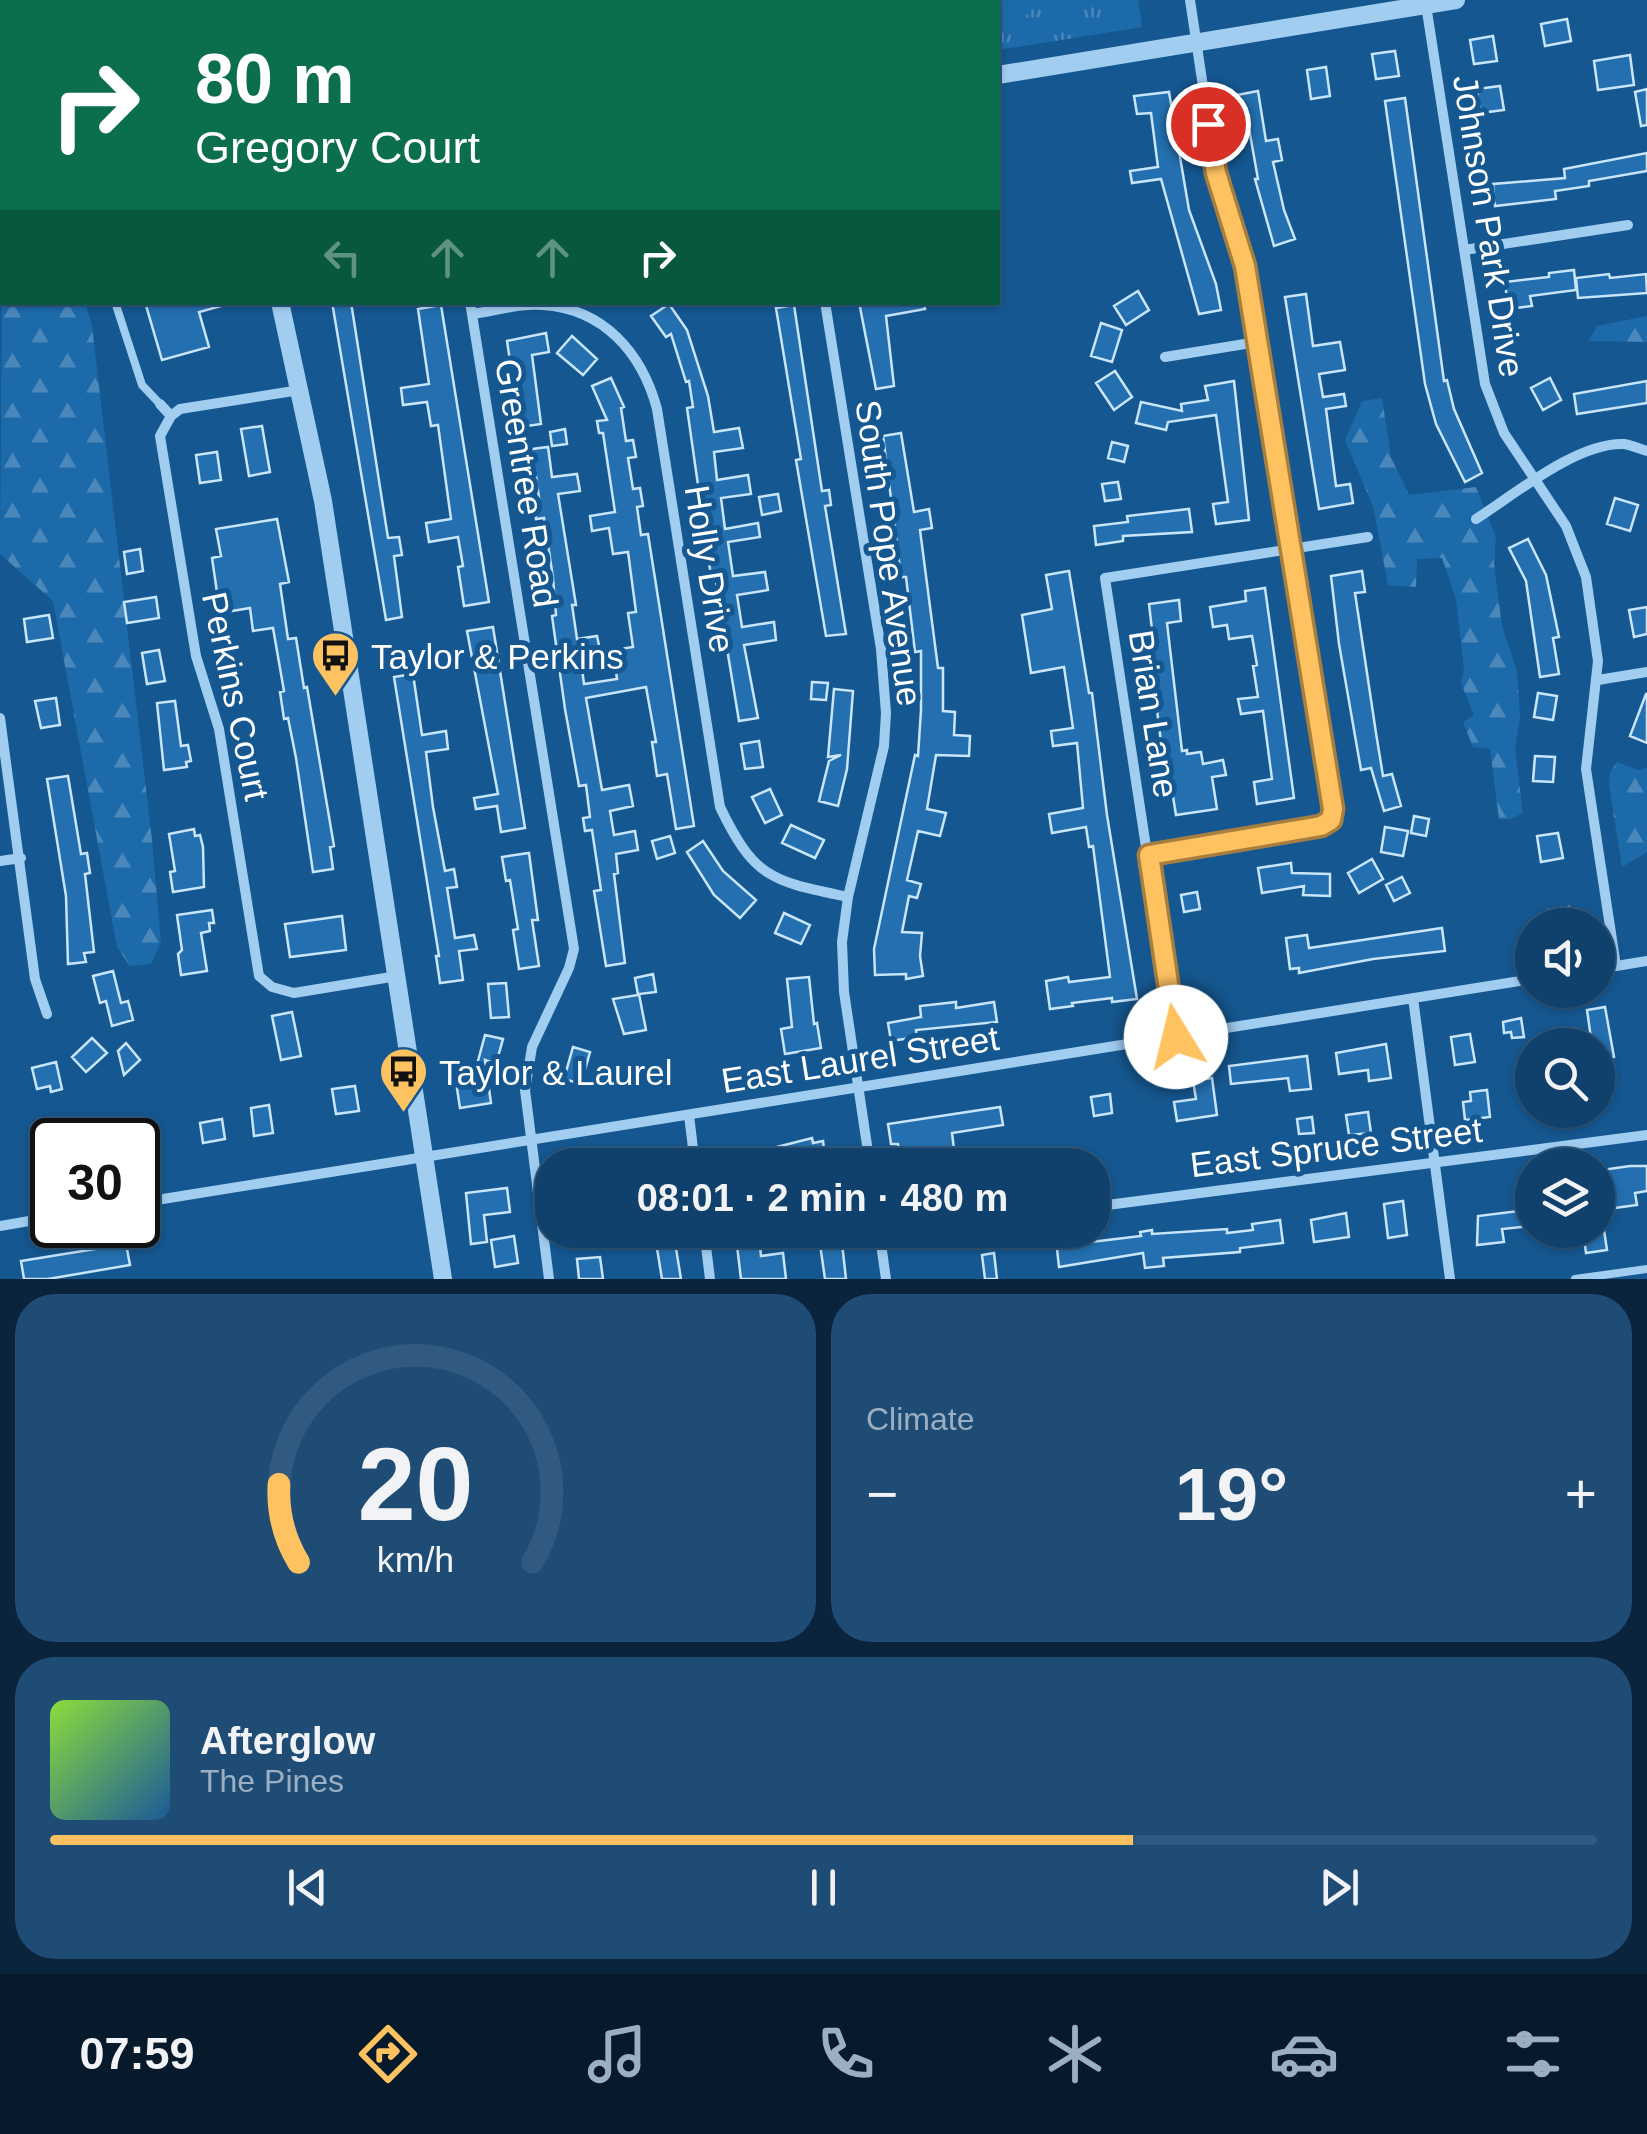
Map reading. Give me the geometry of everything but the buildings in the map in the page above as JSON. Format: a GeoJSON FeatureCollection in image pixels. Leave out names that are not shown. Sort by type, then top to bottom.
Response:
{"type":"FeatureCollection","features":[{"type":"Feature","properties":{"kind":"street"},"geometry":{"type":"LineString","coordinates":[[1149,855],[1321,826],[1331,820],[1333,809],[1242,253],[1216,173],[1190,0]]}},
{"type":"Feature","properties":{"kind":"street"},"geometry":{"type":"LineString","coordinates":[[1000,75],[1456,0]]}},
{"type":"Feature","properties":{"kind":"street","name":"Johnson Park Drive"},"geometry":{"type":"LineString","coordinates":[[1426,5],[1485,384],[1504,433],[1566,526],[1586,577],[1598,680],[1586,769],[1616,966]]}},
{"type":"Feature","properties":{"kind":"street"},"geometry":{"type":"LineString","coordinates":[[1464,250],[1628,225]]}},
{"type":"Feature","properties":{"kind":"street"},"geometry":{"type":"LineString","coordinates":[[281,305],[323,501],[443,1279]]}},
{"type":"Feature","properties":{"kind":"street","name":"Holly Drive"},"geometry":{"type":"LineString","coordinates":[[471,308],[522,305]]}},
{"type":"Feature","properties":{"kind":"street","name":"Holly Drive"},"geometry":{"type":"LineString","coordinates":[[546,305],[567,308],[606,327],[628,346],[641,365],[657,409],[720,807],[746,854],[760,870],[780,882],[848,898]]}},
{"type":"Feature","properties":{"kind":"street","name":"South Pope Avenue"},"geometry":{"type":"LineString","coordinates":[[825,305],[881,649],[886,713],[884,746],[848,898],[842,942],[843,979],[868,1148]]}},
{"type":"Feature","properties":{"kind":"street","name":"Greentree Road"},"geometry":{"type":"LineString","coordinates":[[471,308],[574,949],[532,1047],[525,1090],[549,1279]]}},
{"type":"Feature","properties":{"kind":"street"},"geometry":{"type":"LineString","coordinates":[[1165,357],[1257,342]]}},
{"type":"Feature","properties":{"kind":"street"},"geometry":{"type":"LineString","coordinates":[[160,404],[171,416],[190,406],[300,390]]}},
{"type":"Feature","properties":{"kind":"street","name":"Perkins Court"},"geometry":{"type":"LineString","coordinates":[[171,416],[160,436],[196,656],[219,730],[256,962],[263,981]]}},
{"type":"Feature","properties":{"kind":"street"},"geometry":{"type":"LineString","coordinates":[[1476,519],[1573,459],[1624,444],[1647,450]]}},
{"type":"Feature","properties":{"kind":"street"},"geometry":{"type":"LineString","coordinates":[[1290,549],[1368,537]]}},
{"type":"Feature","properties":{"kind":"street","name":"Brian Lane"},"geometry":{"type":"LineString","coordinates":[[1176,1037],[1105,578],[1290,549]]}},
{"type":"Feature","properties":{"kind":"street"},"geometry":{"type":"LineString","coordinates":[[1598,680],[1647,672]]}},
{"type":"Feature","properties":{"kind":"street"},"geometry":{"type":"LineString","coordinates":[[0,718],[35,979],[47,1014]]}},
{"type":"Feature","properties":{"kind":"street"},"geometry":{"type":"LineString","coordinates":[[1331,820],[1341,829]]}},
{"type":"Feature","properties":{"kind":"street"},"geometry":{"type":"LineString","coordinates":[[0,861],[20,858]]}},
{"type":"Feature","properties":{"kind":"street"},"geometry":{"type":"LineString","coordinates":[[1616,966],[1647,961]]}},
{"type":"Feature","properties":{"kind":"street"},"geometry":{"type":"LineString","coordinates":[[252,990],[263,981],[294,993],[398,976]]}},
{"type":"Feature","properties":{"kind":"street","name":"East Laurel Street"},"geometry":{"type":"LineString","coordinates":[[160,1199],[1515,982]]}},
{"type":"Feature","properties":{"kind":"street"},"geometry":{"type":"LineString","coordinates":[[1413,998],[1450,1279]]}},
{"type":"Feature","properties":{"kind":"street"},"geometry":{"type":"LineString","coordinates":[[689,1114],[694,1148]]}},
{"type":"Feature","properties":{"kind":"street","name":"East Spruce Street"},"geometry":{"type":"LineString","coordinates":[[1110,1205],[1647,1134]]}},
{"type":"Feature","properties":{"kind":"street"},"geometry":{"type":"LineString","coordinates":[[0,1226],[30,1221]]}},
{"type":"Feature","properties":{"kind":"street"},"geometry":{"type":"LineString","coordinates":[[706,1248],[710,1279]]}},
{"type":"Feature","properties":{"kind":"street"},"geometry":{"type":"LineString","coordinates":[[882,1248],[886,1279]]}},
{"type":"Feature","properties":{"kind":"lane"},"geometry":{"type":"LineString","coordinates":[[116,305],[142,384],[160,404]]}},
{"type":"Feature","properties":{"kind":"lane"},"geometry":{"type":"LineString","coordinates":[[1576,1279],[1647,1269]]}},
{"type":"Feature","properties":{"kind":"green space"},"geometry":{"type":"Polygon","coordinates":[[[1000,0],[1138,0],[1142,27],[1000,50],[1000,0]]]}},
{"type":"Feature","properties":{"kind":"green space"},"geometry":{"type":"Polygon","coordinates":[[[1044,0],[1025,16],[1000,24],[1000,3],[1044,0]]]}},
{"type":"Feature","properties":{"kind":"green space"},"geometry":{"type":"Polygon","coordinates":[[[2,305],[86,305],[92,326],[152,840],[161,942],[151,964],[130,966],[117,947],[53,601],[0,554],[2,305]]]}},
{"type":"Feature","properties":{"kind":"green space"},"geometry":{"type":"Polygon","coordinates":[[[1647,316],[1647,342],[1589,341],[1597,326],[1647,316]]]}},
{"type":"Feature","properties":{"kind":"green space"},"geometry":{"type":"Polygon","coordinates":[[[1382,398],[1391,457],[1409,495],[1476,487],[1496,537],[1494,563],[1502,626],[1517,671],[1520,716],[1515,750],[1523,813],[1511,819],[1499,819],[1490,749],[1473,747],[1463,722],[1474,715],[1461,683],[1464,669],[1456,599],[1442,558],[1417,559],[1416,587],[1388,585],[1373,506],[1345,440],[1362,401],[1382,398]]]}},
{"type":"Feature","properties":{"kind":"green space"},"geometry":{"type":"Polygon","coordinates":[[[1617,762],[1637,770],[1647,768],[1647,852],[1622,867],[1609,785],[1610,772],[1617,762]]]}},
{"type":"Feature","properties":{"kind":"place","name":"Taylor & Perkins"},"geometry":{"type":"Point","coordinates":[336,698]}},
{"type":"Feature","properties":{"kind":"place","name":"Taylor & Laurel"},"geometry":{"type":"Point","coordinates":[404,1114]}},
{"type":"Feature","properties":{"kind":"route"},"geometry":{"type":"LineString","coordinates":[[1176,1037],[1149,855],[1321,826],[1331,820],[1333,809],[1245,266],[1216,173],[1208,124]]}}]}
